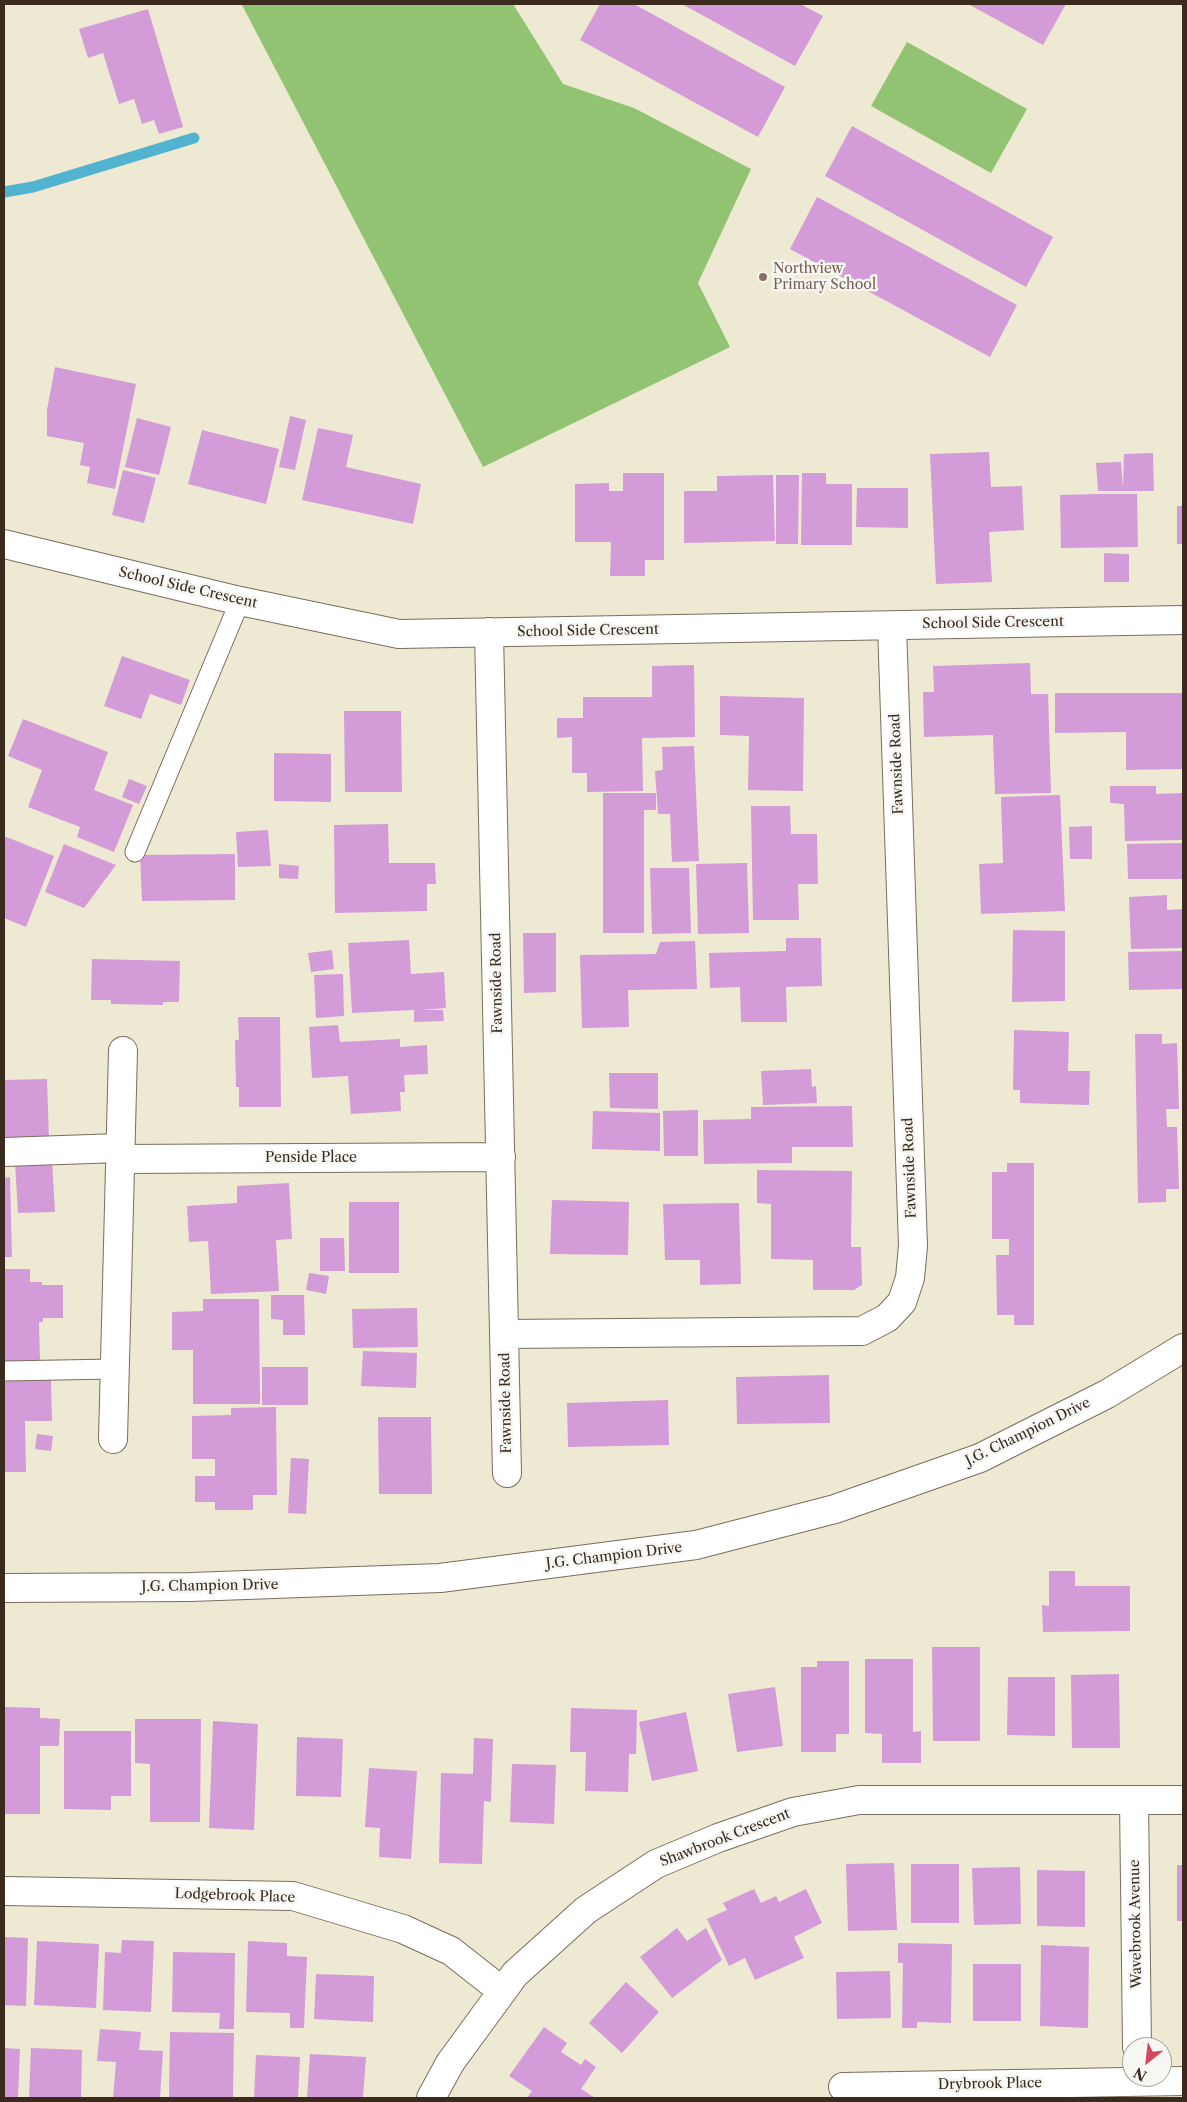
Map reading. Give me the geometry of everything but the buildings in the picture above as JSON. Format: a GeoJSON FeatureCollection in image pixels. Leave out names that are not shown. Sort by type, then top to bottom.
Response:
{"type":"FeatureCollection","features":[{"type":"Feature","properties":{"kind":"street","name":"School Side Crescent"},"geometry":{"type":"LineString","coordinates":[[4,544],[240,601],[399,634],[1183,620]]}},
{"type":"Feature","properties":{"kind":"street","name":"Fawnside Road"},"geometry":{"type":"LineString","coordinates":[[504,1334],[862,1331],[888,1318],[902,1302],[910,1278],[913,1246],[892,626]]}},
{"type":"Feature","properties":{"kind":"street","name":"Fawnside Road"},"geometry":{"type":"LineString","coordinates":[[489,632],[507,1473]]}},
{"type":"Feature","properties":{"kind":"street"},"geometry":{"type":"LineString","coordinates":[[113,1439],[123,1051]]}},
{"type":"Feature","properties":{"kind":"street","name":"Penside Place"},"geometry":{"type":"LineString","coordinates":[[4,1152],[501,1157]]}},
{"type":"Feature","properties":{"kind":"street","name":"J.G. Champion Drive"},"geometry":{"type":"LineString","coordinates":[[4,1588],[191,1587],[440,1578],[696,1545],[835,1509],[980,1458],[1107,1394],[1183,1348]]}},
{"type":"Feature","properties":{"kind":"street","name":"Shawbrook Crescent"},"geometry":{"type":"LineString","coordinates":[[431,2098],[450,2063],[515,1974],[586,1910],[656,1864],[793,1812],[859,1800],[1183,1800]]}},
{"type":"Feature","properties":{"kind":"street","name":"Wavebrook Avenue"},"geometry":{"type":"LineString","coordinates":[[1134,1800],[1137,2037]]}},
{"type":"Feature","properties":{"kind":"street","name":"Lodgebrook Place"},"geometry":{"type":"LineString","coordinates":[[4,1891],[293,1896],[403,1929],[451,1951],[502,1991]]}},
{"type":"Feature","properties":{"kind":"street","name":"Drybrook Place"},"geometry":{"type":"LineString","coordinates":[[843,2087],[1122,2086]]}},
{"type":"Feature","properties":{"kind":"lane"},"geometry":{"type":"LineString","coordinates":[[135,852],[240,601]]}},
{"type":"Feature","properties":{"kind":"lane"},"geometry":{"type":"LineString","coordinates":[[4,1371],[114,1369]]}},
{"type":"Feature","properties":{"kind":"green space"},"geometry":{"type":"Polygon","coordinates":[[[513,4],[563,84],[634,108],[751,169],[698,283],[730,347],[483,467],[242,5],[513,4]]]}},
{"type":"Feature","properties":{"kind":"green space"},"geometry":{"type":"Polygon","coordinates":[[[907,42],[1027,109],[991,173],[871,106],[907,42]]]}},
{"type":"Feature","properties":{"kind":"waterway"},"geometry":{"type":"LineString","coordinates":[[4,192],[33,187],[194,138]]}},
{"type":"Feature","properties":{"kind":"place","name":"Northview Primary School"},"geometry":{"type":"Point","coordinates":[763,277]}}]}
